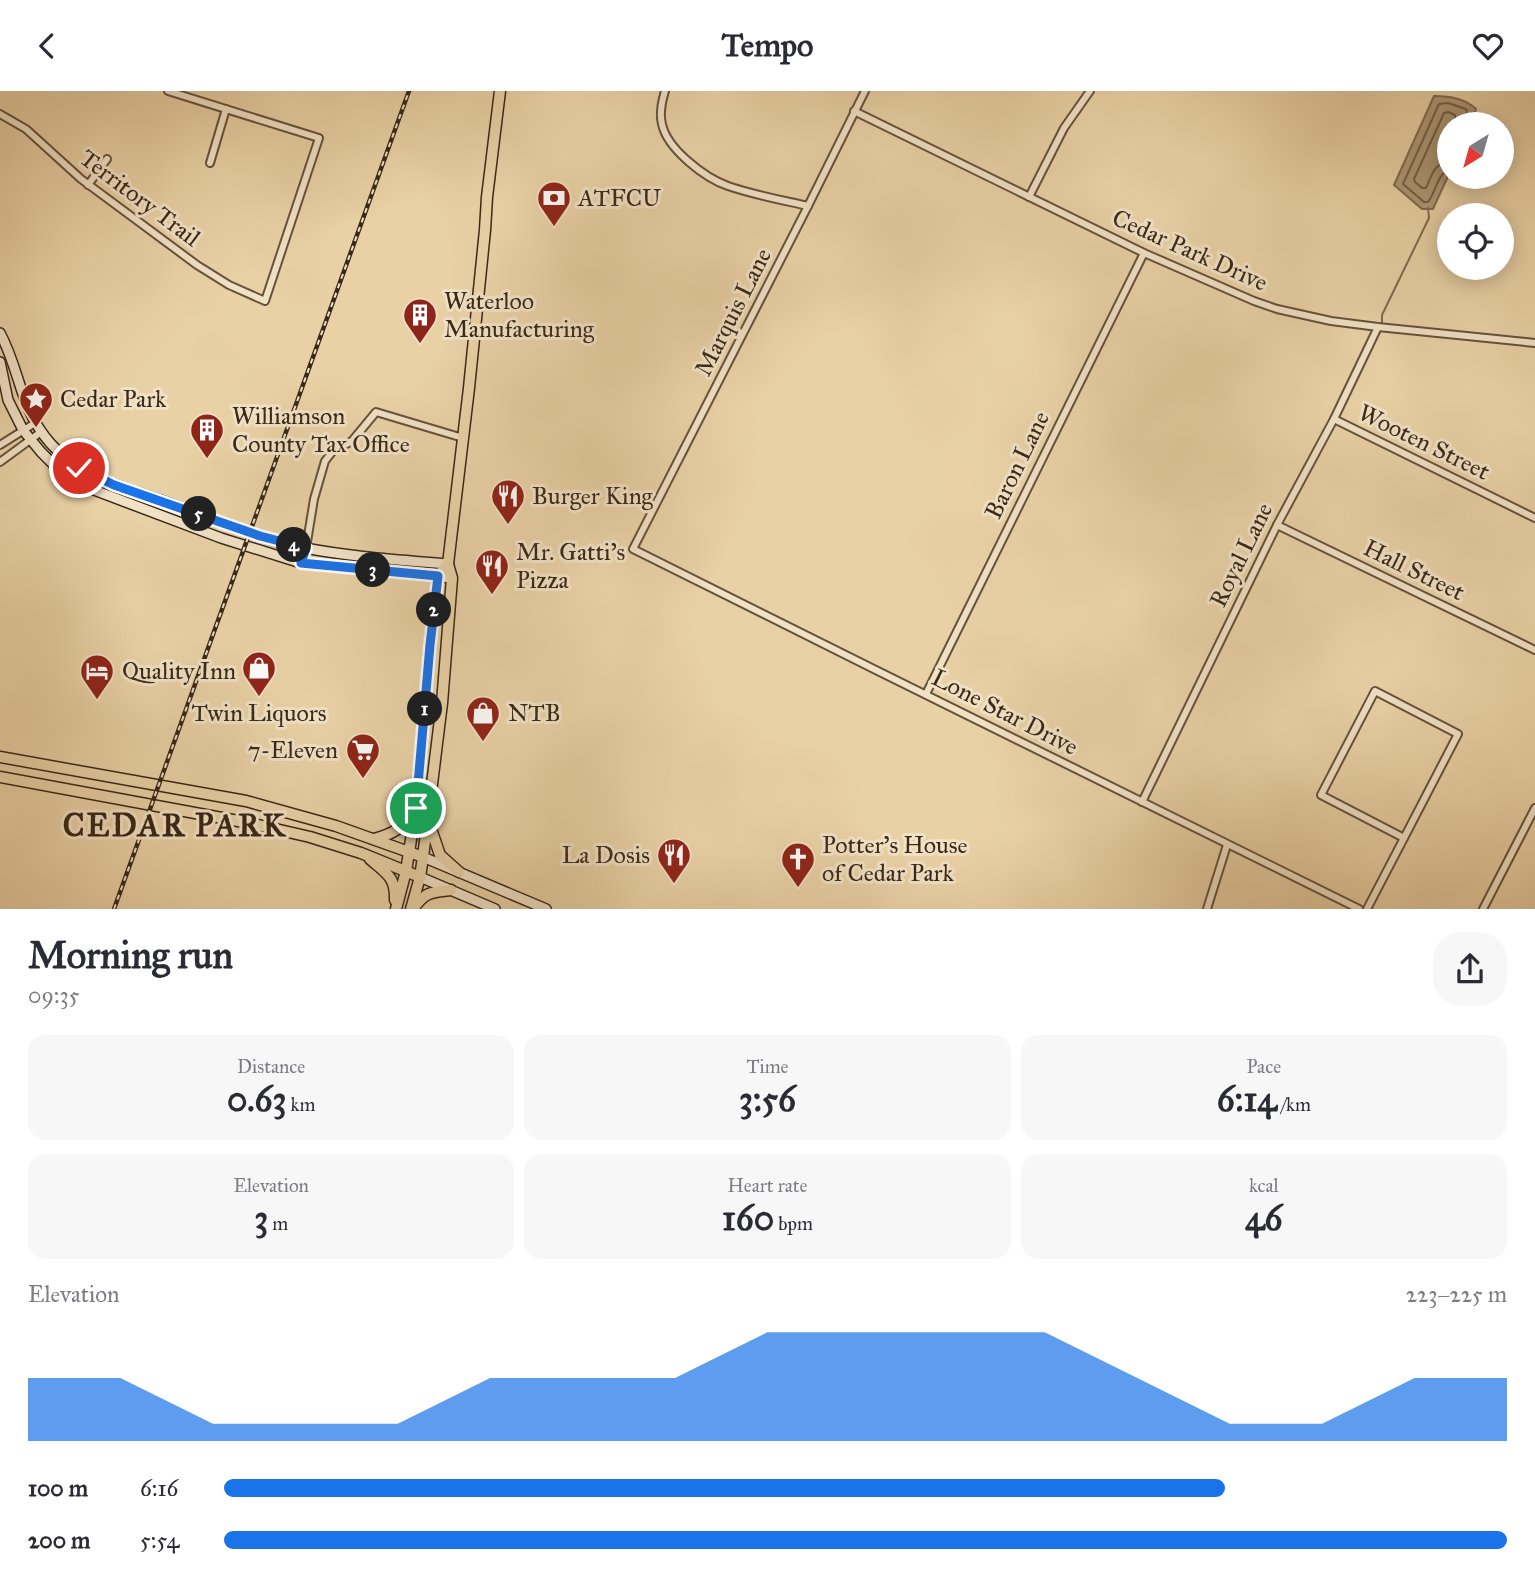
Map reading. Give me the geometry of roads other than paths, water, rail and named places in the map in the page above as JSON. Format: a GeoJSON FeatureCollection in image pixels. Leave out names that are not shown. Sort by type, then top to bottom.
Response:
{"type":"FeatureCollection","features":[{"type":"Feature","properties":{"kind":"main road"},"geometry":{"type":"LineString","coordinates":[[412,909],[423,857],[442,703],[452,578],[448,564],[500,91]]}},
{"type":"Feature","properties":{"kind":"main road"},"geometry":{"type":"LineString","coordinates":[[395,909],[410,852],[416,808],[438,576],[448,564]]}},
{"type":"Feature","properties":{"kind":"main road"},"geometry":{"type":"LineString","coordinates":[[0,757],[246,801],[336,826],[423,857]]}},
{"type":"Feature","properties":{"kind":"main road"},"geometry":{"type":"LineString","coordinates":[[0,777],[249,823],[321,840],[420,877]]}},
{"type":"Feature","properties":{"kind":"main road"},"geometry":{"type":"LineString","coordinates":[[374,839],[392,834],[416,808]]}},
{"type":"Feature","properties":{"kind":"main road"},"geometry":{"type":"LineString","coordinates":[[428,818],[440,855],[459,872]]}},
{"type":"Feature","properties":{"kind":"main road"},"geometry":{"type":"LineString","coordinates":[[361,853],[391,877],[395,889],[395,909]]}},
{"type":"Feature","properties":{"kind":"main road"},"geometry":{"type":"LineString","coordinates":[[412,909],[419,900],[432,892],[451,890]]}},
{"type":"Feature","properties":{"kind":"street"},"geometry":{"type":"LineString","coordinates":[[168,91],[226,109],[210,163]]}},
{"type":"Feature","properties":{"kind":"street"},"geometry":{"type":"LineString","coordinates":[[665,91],[661,114],[665,132],[679,151],[697,168],[728,186],[808,207]]}},
{"type":"Feature","properties":{"kind":"street","name":"Marquis Lane"},"geometry":{"type":"LineString","coordinates":[[634,549],[865,91]]}},
{"type":"Feature","properties":{"kind":"street"},"geometry":{"type":"LineString","coordinates":[[1029,197],[1064,128],[1090,91]]}},
{"type":"Feature","properties":{"kind":"street","name":"Territory Trail"},"geometry":{"type":"LineString","coordinates":[[0,114],[26,129],[88,185],[197,265],[229,285],[265,301],[319,138],[226,109]]}},
{"type":"Feature","properties":{"kind":"street","name":"Cedar Park Drive"},"geometry":{"type":"LineString","coordinates":[[854,111],[1144,253],[1277,309],[1331,321],[1535,343]]}},
{"type":"Feature","properties":{"kind":"street"},"geometry":{"type":"LineString","coordinates":[[88,185],[107,159]]}},
{"type":"Feature","properties":{"kind":"street","name":"Baron Lane"},"geometry":{"type":"LineString","coordinates":[[926,694],[1144,253]]}},
{"type":"Feature","properties":{"kind":"street","name":"Royal Lane"},"geometry":{"type":"LineString","coordinates":[[1142,802],[1277,525],[1334,419],[1378,327]]}},
{"type":"Feature","properties":{"kind":"street"},"geometry":{"type":"LineString","coordinates":[[0,333],[7,346],[20,389],[38,428],[64,457],[95,477],[253,534],[306,548],[448,564]]}},
{"type":"Feature","properties":{"kind":"street"},"geometry":{"type":"LineString","coordinates":[[0,362],[8,400],[23,430],[55,466],[86,487],[220,538],[301,563],[452,578]]}},
{"type":"Feature","properties":{"kind":"street"},"geometry":{"type":"LineString","coordinates":[[301,563],[325,461],[333,451],[352,441],[376,412],[463,438]]}},
{"type":"Feature","properties":{"kind":"street","name":"Wooten Street"},"geometry":{"type":"LineString","coordinates":[[1334,419],[1535,518]]}},
{"type":"Feature","properties":{"kind":"street"},"geometry":{"type":"LineString","coordinates":[[0,445],[23,430],[38,428]]}},
{"type":"Feature","properties":{"kind":"street"},"geometry":{"type":"LineString","coordinates":[[0,462],[30,440],[38,428]]}},
{"type":"Feature","properties":{"kind":"street","name":"Hall Street"},"geometry":{"type":"LineString","coordinates":[[1277,525],[1535,650]]}},
{"type":"Feature","properties":{"kind":"street","name":"Lone Star Drive"},"geometry":{"type":"LineString","coordinates":[[634,549],[1359,909]]}},
{"type":"Feature","properties":{"kind":"street"},"geometry":{"type":"LineString","coordinates":[[1367,909],[1404,838],[1458,734],[1375,691],[1321,795],[1404,838]]}},
{"type":"Feature","properties":{"kind":"street"},"geometry":{"type":"LineString","coordinates":[[1483,909],[1535,808]]}},
{"type":"Feature","properties":{"kind":"street"},"geometry":{"type":"LineString","coordinates":[[1207,909],[1227,845]]}},
{"type":"Feature","properties":{"kind":"street"},"geometry":{"type":"LineString","coordinates":[[423,857],[546,909]]}},
{"type":"Feature","properties":{"kind":"street"},"geometry":{"type":"LineString","coordinates":[[420,877],[495,909]]}},
{"type":"Feature","properties":{"kind":"water"},"geometry":{"type":"Polygon","coordinates":[[[1434,96],[1456,98],[1476,109],[1475,112],[1437,112],[1437,189],[1442,189],[1433,209],[1422,209],[1394,185],[1434,96]]]}},
{"type":"Feature","properties":{"kind":"waterway"},"geometry":{"type":"LineString","coordinates":[[1382,323],[1382,315],[1429,218],[1428,208]]}},
{"type":"Feature","properties":{"kind":"railway"},"geometry":{"type":"LineString","coordinates":[[114,909],[409,91]]}},
{"type":"Feature","properties":{"kind":"place","name":"ATFCU"},"geometry":{"type":"Point","coordinates":[554,228]}},
{"type":"Feature","properties":{"kind":"place","name":"Waterloo Manufacturing"},"geometry":{"type":"Point","coordinates":[420,345]}},
{"type":"Feature","properties":{"kind":"place","name":"Cedar Park"},"geometry":{"type":"Point","coordinates":[36,429]}},
{"type":"Feature","properties":{"kind":"place","name":"Williamson County Tax Office"},"geometry":{"type":"Point","coordinates":[207,460]}},
{"type":"Feature","properties":{"kind":"place","name":"Burger King"},"geometry":{"type":"Point","coordinates":[508,526]}},
{"type":"Feature","properties":{"kind":"place","name":"Mr. Gatti's Pizza"},"geometry":{"type":"Point","coordinates":[492,596]}},
{"type":"Feature","properties":{"kind":"place","name":"Twin Liquors"},"geometry":{"type":"Point","coordinates":[259,698]}},
{"type":"Feature","properties":{"kind":"place","name":"Quality Inn"},"geometry":{"type":"Point","coordinates":[97,701]}},
{"type":"Feature","properties":{"kind":"place","name":"NTB"},"geometry":{"type":"Point","coordinates":[483,743]}},
{"type":"Feature","properties":{"kind":"place","name":"7-Eleven"},"geometry":{"type":"Point","coordinates":[363,780]}},
{"type":"Feature","properties":{"kind":"place","name":"La Dosis"},"geometry":{"type":"Point","coordinates":[674,885]}},
{"type":"Feature","properties":{"kind":"place","name":"Potter's House of Cedar Park"},"geometry":{"type":"Point","coordinates":[798,889]}},
{"type":"Feature","properties":{"kind":"district","name":"CEDAR PARK"},"geometry":{"type":"Point","coordinates":[175,825]}}]}
